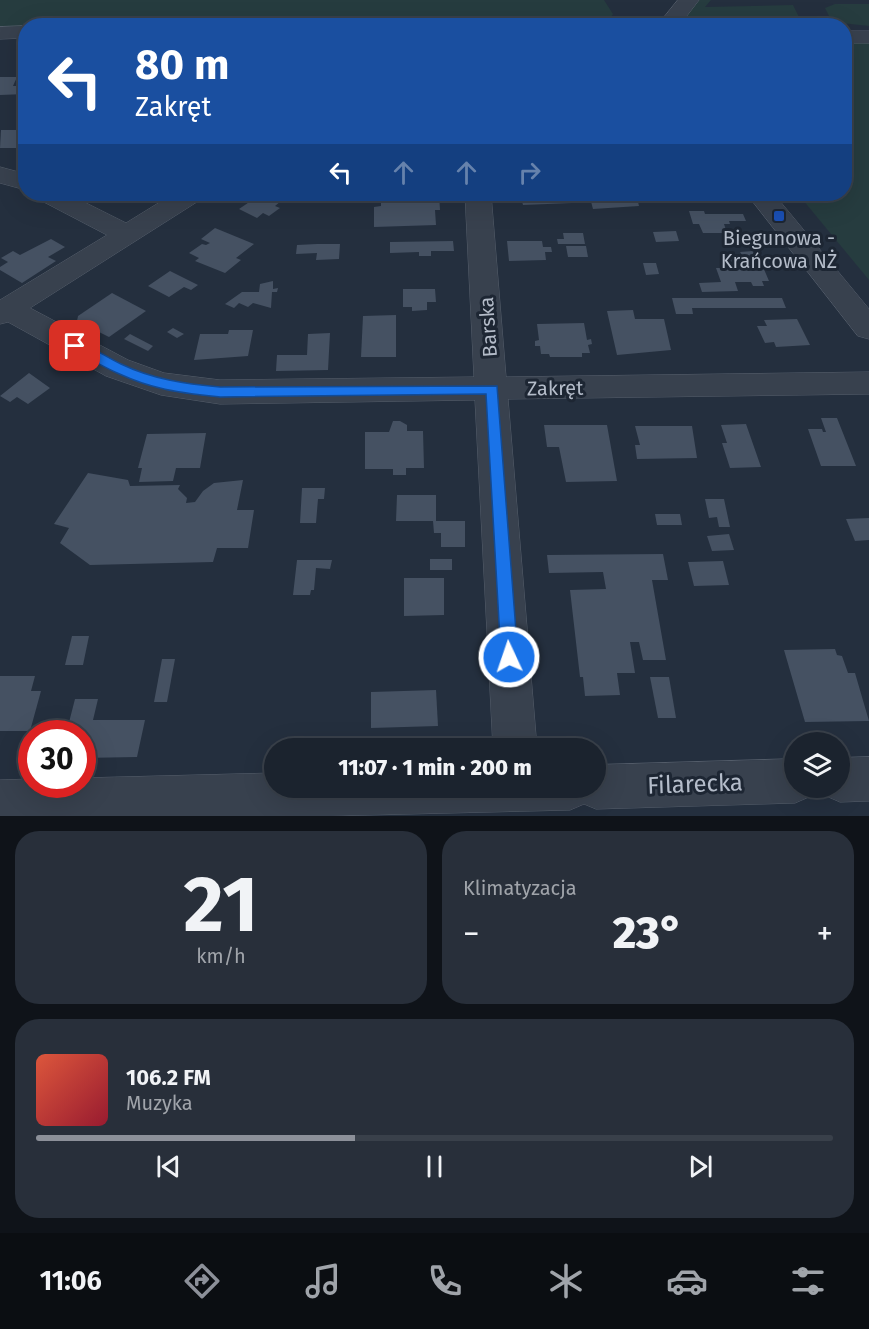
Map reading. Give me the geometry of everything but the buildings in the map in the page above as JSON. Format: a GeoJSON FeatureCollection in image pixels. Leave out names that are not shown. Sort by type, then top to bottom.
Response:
{"type":"FeatureCollection","features":[{"type":"Feature","properties":{"kind":"street"},"geometry":{"type":"LineString","coordinates":[[674,18],[689,0]]}},
{"type":"Feature","properties":{"kind":"street"},"geometry":{"type":"LineString","coordinates":[[0,33],[18,32]]}},
{"type":"Feature","properties":{"kind":"street"},"geometry":{"type":"LineString","coordinates":[[852,37],[869,37]]}},
{"type":"Feature","properties":{"kind":"street"},"geometry":{"type":"LineString","coordinates":[[0,174],[18,180]]}},
{"type":"Feature","properties":{"kind":"street"},"geometry":{"type":"LineString","coordinates":[[63,201],[128,234]]}},
{"type":"Feature","properties":{"kind":"street"},"geometry":{"type":"LineString","coordinates":[[4,311],[180,201]]}},
{"type":"Feature","properties":{"kind":"street","name":"Barska"},"geometry":{"type":"LineString","coordinates":[[479,201],[514,738]]}},
{"type":"Feature","properties":{"kind":"street"},"geometry":{"type":"LineString","coordinates":[[766,201],[869,329]]}},
{"type":"Feature","properties":{"kind":"street","name":"Zakręt"},"geometry":{"type":"LineString","coordinates":[[4,311],[117,368],[161,384],[220,392],[869,383]]}},
{"type":"Feature","properties":{"kind":"street"},"geometry":{"type":"LineString","coordinates":[[850,780],[869,779]]}},
{"type":"Feature","properties":{"kind":"street","name":"Filarecka"},"geometry":{"type":"LineString","coordinates":[[606,787],[784,781]]}},
{"type":"Feature","properties":{"kind":"street"},"geometry":{"type":"LineString","coordinates":[[0,802],[264,793]]}},
{"type":"Feature","properties":{"kind":"green space"},"geometry":{"type":"Polygon","coordinates":[[[0,0],[604,0],[613,14],[611,18],[18,18],[18,28],[0,28],[0,0]]]}},
{"type":"Feature","properties":{"kind":"green space"},"geometry":{"type":"Polygon","coordinates":[[[699,0],[711,0],[705,7],[793,5],[799,17],[811,18],[683,18],[699,0]]]}},
{"type":"Feature","properties":{"kind":"green space"},"geometry":{"type":"Polygon","coordinates":[[[835,4],[869,4],[869,26],[852,24],[852,18],[830,18],[825,8],[835,4]]]}},
{"type":"Feature","properties":{"kind":"green space"},"geometry":{"type":"Polygon","coordinates":[[[852,42],[869,42],[869,280],[804,201],[852,201],[852,42]]]}},
{"type":"Feature","properties":{"kind":"place","name":"Biegunowa - Krańcowa NŻ"},"geometry":{"type":"Point","coordinates":[779,216]}},
{"type":"Feature","properties":{"kind":"route"},"geometry":{"type":"LineString","coordinates":[[75,346],[117,368],[145,379],[200,390],[220,392],[492,389],[509,657]]}}]}
